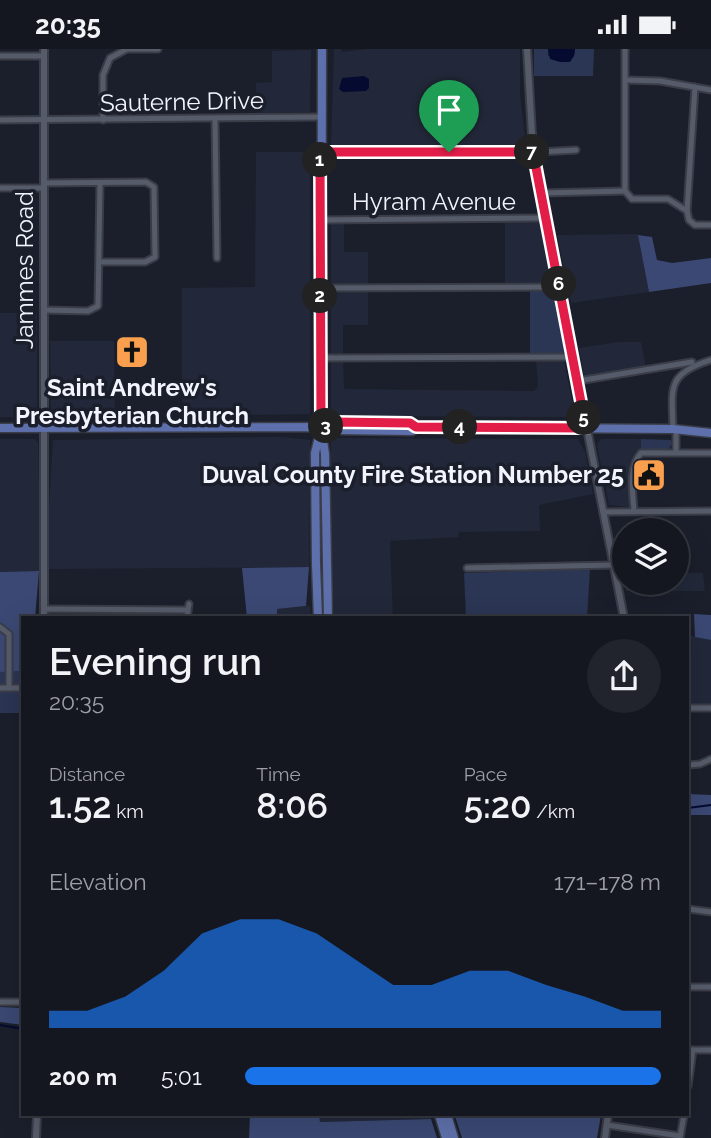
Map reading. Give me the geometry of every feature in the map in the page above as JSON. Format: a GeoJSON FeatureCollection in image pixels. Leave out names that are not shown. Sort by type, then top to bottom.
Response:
{"type":"FeatureCollection","features":[{"type":"Feature","properties":{"kind":"main road"},"geometry":{"type":"LineString","coordinates":[[322,49],[320,358],[326,426],[323,616]]}},
{"type":"Feature","properties":{"kind":"main road"},"geometry":{"type":"LineString","coordinates":[[0,428],[326,426],[334,422],[410,423],[416,427],[674,429],[711,433]]}},
{"type":"Feature","properties":{"kind":"main road"},"geometry":{"type":"LineString","coordinates":[[323,616],[316,575],[316,453],[326,426]]}},
{"type":"Feature","properties":{"kind":"main road"},"geometry":{"type":"LineString","coordinates":[[439,1116],[446,1138]]}},
{"type":"Feature","properties":{"kind":"main road"},"geometry":{"type":"LineString","coordinates":[[447,1116],[454,1138]]}},
{"type":"Feature","properties":{"kind":"street"},"geometry":{"type":"LineString","coordinates":[[103,120],[103,75],[110,58],[127,49],[158,49]]}},
{"type":"Feature","properties":{"kind":"street"},"geometry":{"type":"LineString","coordinates":[[527,49],[533,152],[612,555]]}},
{"type":"Feature","properties":{"kind":"street"},"geometry":{"type":"LineString","coordinates":[[625,49],[625,191],[632,199],[668,199],[687,211]]}},
{"type":"Feature","properties":{"kind":"street"},"geometry":{"type":"LineString","coordinates":[[0,56],[44,53]]}},
{"type":"Feature","properties":{"kind":"street","name":"Jammes Road"},"geometry":{"type":"LineString","coordinates":[[44,53],[44,616]]}},
{"type":"Feature","properties":{"kind":"street"},"geometry":{"type":"LineString","coordinates":[[626,80],[660,81],[711,90]]}},
{"type":"Feature","properties":{"kind":"street"},"geometry":{"type":"LineString","coordinates":[[695,87],[687,211],[689,220],[695,225],[711,225]]}},
{"type":"Feature","properties":{"kind":"street","name":"Sauterne Drive"},"geometry":{"type":"LineString","coordinates":[[0,120],[320,117]]}},
{"type":"Feature","properties":{"kind":"street"},"geometry":{"type":"LineString","coordinates":[[215,119],[217,258]]}},
{"type":"Feature","properties":{"kind":"street"},"geometry":{"type":"LineString","coordinates":[[320,152],[576,150]]}},
{"type":"Feature","properties":{"kind":"street"},"geometry":{"type":"LineString","coordinates":[[44,310],[88,311],[96,308],[100,301],[100,183]]}},
{"type":"Feature","properties":{"kind":"street"},"geometry":{"type":"LineString","coordinates":[[0,188],[100,183],[152,184],[156,191],[156,253],[153,260],[100,263]]}},
{"type":"Feature","properties":{"kind":"street"},"geometry":{"type":"LineString","coordinates":[[543,193],[625,191]]}},
{"type":"Feature","properties":{"kind":"street","name":"Hyram Avenue"},"geometry":{"type":"LineString","coordinates":[[320,220],[547,218]]}},
{"type":"Feature","properties":{"kind":"street"},"geometry":{"type":"LineString","coordinates":[[320,288],[559,287]]}},
{"type":"Feature","properties":{"kind":"street"},"geometry":{"type":"LineString","coordinates":[[320,358],[573,357]]}},
{"type":"Feature","properties":{"kind":"street"},"geometry":{"type":"LineString","coordinates":[[676,452],[671,397],[675,383],[684,372],[711,360]]}},
{"type":"Feature","properties":{"kind":"street"},"geometry":{"type":"LineString","coordinates":[[578,381],[692,362]]}},
{"type":"Feature","properties":{"kind":"street"},"geometry":{"type":"LineString","coordinates":[[634,511],[634,473],[638,455],[644,452],[711,453]]}},
{"type":"Feature","properties":{"kind":"street"},"geometry":{"type":"LineString","coordinates":[[603,512],[711,510]]}},
{"type":"Feature","properties":{"kind":"street"},"geometry":{"type":"LineString","coordinates":[[467,568],[612,565]]}},
{"type":"Feature","properties":{"kind":"street"},"geometry":{"type":"LineString","coordinates":[[620,595],[624,616]]}},
{"type":"Feature","properties":{"kind":"street"},"geometry":{"type":"LineString","coordinates":[[44,609],[188,607],[187,616]]}},
{"type":"Feature","properties":{"kind":"street"},"geometry":{"type":"LineString","coordinates":[[0,627],[9,634],[9,688]]}},
{"type":"Feature","properties":{"kind":"street"},"geometry":{"type":"LineString","coordinates":[[0,688],[21,688]]}},
{"type":"Feature","properties":{"kind":"street"},"geometry":{"type":"LineString","coordinates":[[689,708],[711,708]]}},
{"type":"Feature","properties":{"kind":"street"},"geometry":{"type":"LineString","coordinates":[[689,765],[711,759]]}},
{"type":"Feature","properties":{"kind":"street"},"geometry":{"type":"LineString","coordinates":[[689,909],[711,912]]}},
{"type":"Feature","properties":{"kind":"street"},"geometry":{"type":"LineString","coordinates":[[689,987],[711,987]]}},
{"type":"Feature","properties":{"kind":"street"},"geometry":{"type":"LineString","coordinates":[[0,1002],[21,1002]]}},
{"type":"Feature","properties":{"kind":"street"},"geometry":{"type":"LineString","coordinates":[[689,1068],[690,1050],[711,1050]]}},
{"type":"Feature","properties":{"kind":"street"},"geometry":{"type":"LineString","coordinates":[[36,1138],[37,1116]]}},
{"type":"Feature","properties":{"kind":"street"},"geometry":{"type":"LineString","coordinates":[[605,1138],[608,1116]]}},
{"type":"Feature","properties":{"kind":"street"},"geometry":{"type":"LineString","coordinates":[[607,1125],[680,1137],[684,1116]]}},
{"type":"Feature","properties":{"kind":"shaded area"},"geometry":{"type":"Polygon","coordinates":[[[334,49],[341,49],[342,52],[368,49],[520,49],[520,94],[526,146],[518,150],[338,151],[331,148],[334,49]]]}},
{"type":"Feature","properties":{"kind":"shaded area"},"geometry":{"type":"Polygon","coordinates":[[[534,49],[548,49],[548,56],[574,56],[575,49],[594,49],[593,76],[534,76],[534,49]]]}},
{"type":"Feature","properties":{"kind":"shaded area"},"geometry":{"type":"Polygon","coordinates":[[[548,49],[575,49],[570,62],[560,62],[550,59],[548,49]]]}},
{"type":"Feature","properties":{"kind":"shaded area"},"geometry":{"type":"Polygon","coordinates":[[[311,50],[310,112],[256,113],[256,83],[272,82],[272,51],[311,50]]]}},
{"type":"Feature","properties":{"kind":"shaded area"},"geometry":{"type":"Polygon","coordinates":[[[364,76],[369,79],[369,88],[366,91],[343,92],[339,89],[342,78],[364,76]]]}},
{"type":"Feature","properties":{"kind":"shaded area"},"geometry":{"type":"Polygon","coordinates":[[[256,152],[310,152],[310,414],[182,416],[182,288],[255,287],[256,152]]]}},
{"type":"Feature","properties":{"kind":"shaded area"},"geometry":{"type":"Polygon","coordinates":[[[505,221],[540,223],[551,283],[549,285],[505,286],[505,221]]]}},
{"type":"Feature","properties":{"kind":"shaded area"},"geometry":{"type":"Polygon","coordinates":[[[344,222],[344,252],[368,252],[368,287],[331,286],[331,224],[344,222]]]}},
{"type":"Feature","properties":{"kind":"shaded area"},"geometry":{"type":"Polygon","coordinates":[[[638,234],[649,292],[571,303],[557,235],[638,234]]]}},
{"type":"Feature","properties":{"kind":"shaded area"},"geometry":{"type":"Polygon","coordinates":[[[638,235],[652,237],[657,260],[672,263],[711,258],[711,283],[649,292],[638,235]]]}},
{"type":"Feature","properties":{"kind":"shaded area"},"geometry":{"type":"Polygon","coordinates":[[[530,290],[554,292],[565,350],[563,353],[530,354],[530,290]]]}},
{"type":"Feature","properties":{"kind":"shaded area"},"geometry":{"type":"Polygon","coordinates":[[[368,291],[368,325],[343,325],[343,356],[331,354],[331,293],[368,291]]]}},
{"type":"Feature","properties":{"kind":"shaded area"},"geometry":{"type":"Polygon","coordinates":[[[0,313],[37,313],[37,411],[33,417],[0,417],[0,313]]]}},
{"type":"Feature","properties":{"kind":"shaded area"},"geometry":{"type":"Polygon","coordinates":[[[50,341],[114,341],[115,417],[54,417],[51,412],[50,341]]]}},
{"type":"Feature","properties":{"kind":"shaded area"},"geometry":{"type":"Polygon","coordinates":[[[619,342],[641,342],[646,368],[584,377],[579,348],[619,342]]]}},
{"type":"Feature","properties":{"kind":"shaded area"},"geometry":{"type":"Polygon","coordinates":[[[536,360],[564,361],[575,415],[573,417],[331,416],[333,361],[343,361],[344,389],[534,391],[538,387],[536,360]]]}},
{"type":"Feature","properties":{"kind":"shaded area"},"geometry":{"type":"Polygon","coordinates":[[[280,437],[310,440],[309,567],[48,569],[53,440],[280,437]]]}},
{"type":"Feature","properties":{"kind":"shaded area"},"geometry":{"type":"Polygon","coordinates":[[[331,438],[578,439],[585,452],[593,494],[539,505],[540,531],[459,532],[458,537],[390,541],[393,616],[334,616],[331,438]]]}},
{"type":"Feature","properties":{"kind":"shaded area"},"geometry":{"type":"Polygon","coordinates":[[[0,439],[35,439],[38,443],[41,571],[0,572],[0,439]]]}},
{"type":"Feature","properties":{"kind":"shaded area"},"geometry":{"type":"Polygon","coordinates":[[[601,439],[641,439],[641,450],[634,454],[631,470],[632,505],[629,507],[609,505],[597,445],[601,439]]]}},
{"type":"Feature","properties":{"kind":"shaded area"},"geometry":{"type":"Polygon","coordinates":[[[641,439],[671,440],[672,444],[668,450],[641,450],[641,439]]]}},
{"type":"Feature","properties":{"kind":"shaded area"},"geometry":{"type":"Polygon","coordinates":[[[309,567],[306,606],[277,609],[277,616],[247,616],[242,568],[309,567]]]}},
{"type":"Feature","properties":{"kind":"shaded area"},"geometry":{"type":"Polygon","coordinates":[[[590,569],[587,616],[466,616],[464,573],[590,569]]]}},
{"type":"Feature","properties":{"kind":"shaded area"},"geometry":{"type":"Polygon","coordinates":[[[39,571],[35,616],[21,616],[21,671],[0,672],[0,572],[39,571]]]}},
{"type":"Feature","properties":{"kind":"shaded area"},"geometry":{"type":"Polygon","coordinates":[[[689,573],[703,573],[705,591],[689,591],[689,573]]]}},
{"type":"Feature","properties":{"kind":"shaded area"},"geometry":{"type":"Polygon","coordinates":[[[310,606],[311,616],[277,616],[277,609],[310,606]]]}},
{"type":"Feature","properties":{"kind":"shaded area"},"geometry":{"type":"Polygon","coordinates":[[[694,614],[711,615],[711,640],[695,637],[694,614]]]}},
{"type":"Feature","properties":{"kind":"shaded area"},"geometry":{"type":"Polygon","coordinates":[[[689,635],[711,640],[711,705],[689,705],[689,635]]]}},
{"type":"Feature","properties":{"kind":"shaded area"},"geometry":{"type":"Polygon","coordinates":[[[21,671],[21,713],[0,713],[0,672],[21,671]]]}},
{"type":"Feature","properties":{"kind":"shaded area"},"geometry":{"type":"Polygon","coordinates":[[[689,794],[711,795],[711,815],[689,815],[689,794]]]}},
{"type":"Feature","properties":{"kind":"shaded area"},"geometry":{"type":"Polygon","coordinates":[[[0,1007],[21,1008],[21,1025],[0,1022],[0,1007]]]}},
{"type":"Feature","properties":{"kind":"shaded area"},"geometry":{"type":"Polygon","coordinates":[[[250,1116],[319,1116],[320,1122],[431,1119],[437,1138],[249,1138],[250,1116]]]}},
{"type":"Feature","properties":{"kind":"shaded area"},"geometry":{"type":"Polygon","coordinates":[[[319,1116],[430,1116],[431,1119],[320,1122],[319,1116]]]}},
{"type":"Feature","properties":{"kind":"shaded area"},"geometry":{"type":"Polygon","coordinates":[[[455,1116],[601,1116],[597,1138],[462,1138],[455,1116]]]}},
{"type":"Feature","properties":{"kind":"waterway"},"geometry":{"type":"LineString","coordinates":[[689,808],[711,805]]}},
{"type":"Feature","properties":{"kind":"waterway"},"geometry":{"type":"LineString","coordinates":[[0,1025],[21,1029]]}},
{"type":"Feature","properties":{"kind":"place","name":"Saint Andrew's Presbyterian Church"},"geometry":{"type":"Point","coordinates":[132,352]}},
{"type":"Feature","properties":{"kind":"place","name":"Duval County Fire Station Number 25"},"geometry":{"type":"Point","coordinates":[649,475]}},
{"type":"Feature","properties":{"kind":"route"},"geometry":{"type":"LineString","coordinates":[[320,152],[449,152],[533,152],[586,428],[416,427],[410,423],[334,422],[330,426],[321,426],[320,152]]}}]}
